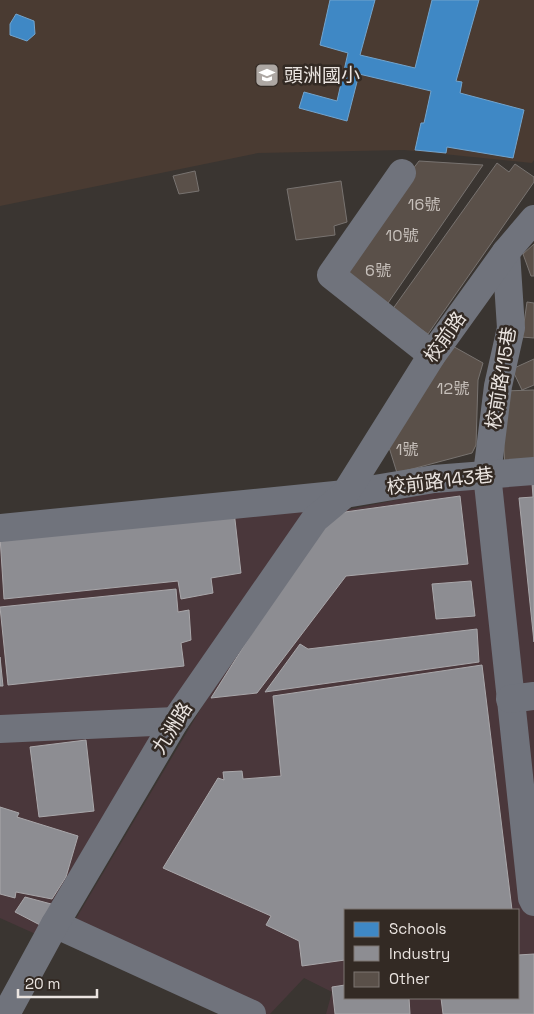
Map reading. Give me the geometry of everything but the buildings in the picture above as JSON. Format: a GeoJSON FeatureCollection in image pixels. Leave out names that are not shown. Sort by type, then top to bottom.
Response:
{"type":"FeatureCollection","features":[{"type":"Feature","properties":{"kind":"street"},"geometry":{"type":"LineString","coordinates":[[402,173],[331,275],[432,355]]}},
{"type":"Feature","properties":{"kind":"street","name":"校前路"},"geometry":{"type":"LineString","coordinates":[[365,462],[432,355],[506,252],[534,219]]}},
{"type":"Feature","properties":{"kind":"street","name":"校前路115巷"},"geometry":{"type":"LineString","coordinates":[[506,252],[511,328],[498,386],[487,474],[522,698],[532,898],[534,902]]}},
{"type":"Feature","properties":{"kind":"street","name":"九洲路"},"geometry":{"type":"LineString","coordinates":[[6,1014],[55,924],[175,721],[315,519],[345,494],[365,462]]}},
{"type":"Feature","properties":{"kind":"street","name":"校前路143巷"},"geometry":{"type":"LineString","coordinates":[[0,528],[345,494],[434,479],[534,471]]}},
{"type":"Feature","properties":{"kind":"street"},"geometry":{"type":"LineString","coordinates":[[0,729],[175,721]]}},
{"type":"Feature","properties":{"kind":"street"},"geometry":{"type":"LineString","coordinates":[[55,924],[252,1014]]}},
{"type":"Feature","properties":{"kind":"shaded area","name":"頭洲國小"},"geometry":{"type":"Polygon","coordinates":[[[0,0],[534,0],[534,160],[532,163],[404,150],[258,153],[0,206],[0,0]]]}},
{"type":"Feature","properties":{"kind":"shaded area"},"geometry":{"type":"Polygon","coordinates":[[[534,480],[534,1014],[326,1014],[332,992],[304,978],[270,1014],[266,1014],[71,927],[203,705],[306,542],[331,513],[461,487],[534,480]]]}},
{"type":"Feature","properties":{"kind":"shaded area"},"geometry":{"type":"Polygon","coordinates":[[[310,505],[40,936],[0,918],[0,531],[310,505]]]}},
{"type":"Feature","properties":{"kind":"place","name":"頭洲國小"},"geometry":{"type":"Point","coordinates":[267,75]}}]}
